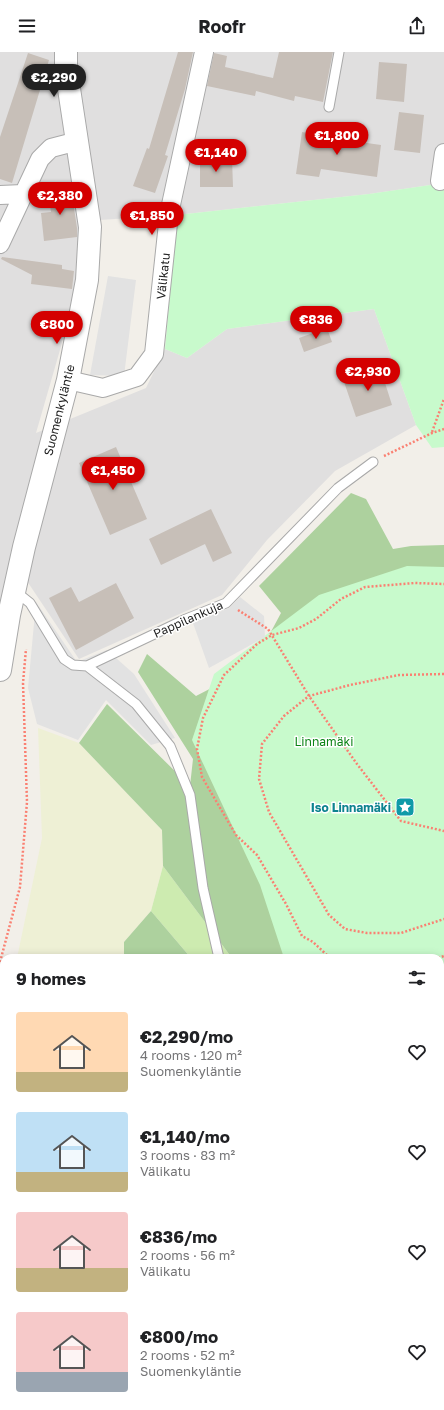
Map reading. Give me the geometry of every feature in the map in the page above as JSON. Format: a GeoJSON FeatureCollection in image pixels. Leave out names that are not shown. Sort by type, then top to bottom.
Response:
{"type":"FeatureCollection","features":[{"type":"Feature","properties":{"kind":"street","name":"Suomenkyläntie"},"geometry":{"type":"LineString","coordinates":[[0,670],[2,637],[68,380],[87,280],[90,227],[66,69],[66,52]]}},
{"type":"Feature","properties":{"kind":"street","name":"Välikatu"},"geometry":{"type":"LineString","coordinates":[[68,380],[103,388],[137,377],[154,354],[170,214],[204,52]]}},
{"type":"Feature","properties":{"kind":"street"},"geometry":{"type":"LineString","coordinates":[[0,244],[40,160],[51,148],[78,141]]}},
{"type":"Feature","properties":{"kind":"street"},"geometry":{"type":"LineString","coordinates":[[440,181],[444,153]]}},
{"type":"Feature","properties":{"kind":"street"},"geometry":{"type":"LineString","coordinates":[[0,195],[23,194]]}},
{"type":"Feature","properties":{"kind":"lane"},"geometry":{"type":"LineString","coordinates":[[329,107],[339,52]]}},
{"type":"Feature","properties":{"kind":"lane","name":"Pappilankuja"},"geometry":{"type":"LineString","coordinates":[[87,666],[186,619],[226,603],[338,488],[373,462]]}},
{"type":"Feature","properties":{"kind":"lane"},"geometry":{"type":"LineString","coordinates":[[15,591],[30,603],[64,659],[73,665],[87,666],[136,704],[170,746],[190,795],[203,888],[218,954]]}},
{"type":"Feature","properties":{"kind":"path"},"geometry":{"type":"LineString","coordinates":[[432,432],[444,399]]}},
{"type":"Feature","properties":{"kind":"path"},"geometry":{"type":"LineString","coordinates":[[373,462],[432,432],[444,429]]}},
{"type":"Feature","properties":{"kind":"path"},"geometry":{"type":"LineString","coordinates":[[326,954],[313,942],[302,936],[257,855],[236,835],[202,777],[197,749],[203,718],[224,675],[257,644],[272,635],[298,628],[316,620],[341,599],[365,587],[416,583],[444,584]]}},
{"type":"Feature","properties":{"kind":"path"},"geometry":{"type":"LineString","coordinates":[[226,603],[268,629],[314,704],[348,752],[401,821],[444,831]]}},
{"type":"Feature","properties":{"kind":"path"},"geometry":{"type":"LineString","coordinates":[[2,954],[20,887],[28,802],[23,683],[26,646]]}},
{"type":"Feature","properties":{"kind":"path"},"geometry":{"type":"LineString","coordinates":[[444,674],[399,675],[350,685],[309,696],[284,716],[262,744],[259,779],[269,812],[329,915],[345,929],[367,934],[401,933],[444,919]]}},
{"type":"Feature","properties":{"kind":"shaded area"},"geometry":{"type":"Polygon","coordinates":[[[0,52],[444,52],[444,183],[369,194],[177,215],[84,221],[81,277],[36,433],[146,388],[165,349],[187,358],[227,329],[374,309],[416,425],[335,471],[267,540],[222,595],[79,659],[27,581],[0,608],[0,52]]]}},
{"type":"Feature","properties":{"kind":"shaded area"},"geometry":{"type":"Polygon","coordinates":[[[108,276],[136,280],[124,376],[90,375],[108,276]]]}},
{"type":"Feature","properties":{"kind":"shaded area"},"geometry":{"type":"Polygon","coordinates":[[[240,597],[264,616],[265,637],[209,668],[193,623],[229,608],[240,597]]]}},
{"type":"Feature","properties":{"kind":"shaded area"},"geometry":{"type":"Polygon","coordinates":[[[36,602],[77,662],[107,650],[134,674],[175,738],[151,745],[106,700],[78,740],[37,724],[28,688],[36,602]]]}},
{"type":"Feature","properties":{"kind":"green space"},"geometry":{"type":"Polygon","coordinates":[[[444,183],[444,447],[432,448],[416,425],[374,309],[227,329],[187,358],[165,349],[177,215],[369,194],[444,183]]]}},
{"type":"Feature","properties":{"kind":"green space","name":"Linnamäki"},"geometry":{"type":"Polygon","coordinates":[[[351,493],[366,499],[393,549],[411,546],[444,545],[444,954],[229,954],[163,866],[162,830],[79,743],[107,704],[190,786],[193,759],[138,672],[147,654],[196,696],[252,667],[281,613],[259,586],[351,493]]]}},
{"type":"Feature","properties":{"kind":"green space","name":"Linnamäki"},"geometry":{"type":"Polygon","coordinates":[[[407,566],[444,567],[444,954],[283,954],[260,885],[192,740],[214,674],[319,595],[407,566]]]}},
{"type":"Feature","properties":{"kind":"green space"},"geometry":{"type":"Polygon","coordinates":[[[38,728],[79,743],[162,830],[163,866],[151,911],[124,942],[124,954],[18,954],[42,838],[38,728]]]}},
{"type":"Feature","properties":{"kind":"green space"},"geometry":{"type":"Polygon","coordinates":[[[163,866],[229,954],[188,954],[151,911],[163,866]]]}},
{"type":"Feature","properties":{"kind":"green space"},"geometry":{"type":"Polygon","coordinates":[[[151,911],[188,954],[124,954],[124,942],[151,911]]]}},
{"type":"Feature","properties":{"kind":"building"},"geometry":{"type":"Polygon","coordinates":[[[178,52],[193,52],[185,89],[165,155],[168,156],[155,193],[133,186],[147,148],[149,149],[178,52]]]}},
{"type":"Feature","properties":{"kind":"building"},"geometry":{"type":"Polygon","coordinates":[[[279,52],[333,52],[323,102],[295,96],[294,101],[256,91],[255,96],[207,86],[214,53],[227,56],[225,67],[273,78],[279,52]]]}},
{"type":"Feature","properties":{"kind":"building"},"geometry":{"type":"Polygon","coordinates":[[[28,53],[49,60],[12,183],[0,179],[0,137],[28,53]]]}},
{"type":"Feature","properties":{"kind":"building"},"geometry":{"type":"Polygon","coordinates":[[[379,62],[407,64],[404,102],[376,99],[379,62]]]}},
{"type":"Feature","properties":{"kind":"building"},"geometry":{"type":"Polygon","coordinates":[[[399,112],[424,115],[420,153],[394,150],[399,112]]]}},
{"type":"Feature","properties":{"kind":"building"},"geometry":{"type":"Polygon","coordinates":[[[302,132],[381,145],[377,177],[321,169],[319,177],[296,174],[302,132]]]}},
{"type":"Feature","properties":{"kind":"building"},"geometry":{"type":"Polygon","coordinates":[[[200,158],[232,158],[233,187],[200,187],[200,158]]]}},
{"type":"Feature","properties":{"kind":"building"},"geometry":{"type":"Polygon","coordinates":[[[71,188],[77,237],[44,241],[41,213],[51,212],[48,190],[71,188]]]}},
{"type":"Feature","properties":{"kind":"building"},"geometry":{"type":"Polygon","coordinates":[[[2,257],[62,265],[62,269],[74,271],[72,289],[31,284],[32,275],[1,259],[2,257]]]}},
{"type":"Feature","properties":{"kind":"building"},"geometry":{"type":"Polygon","coordinates":[[[327,328],[332,342],[304,352],[299,338],[327,328]]]}},
{"type":"Feature","properties":{"kind":"building"},"geometry":{"type":"Polygon","coordinates":[[[380,367],[392,405],[356,417],[343,379],[380,367]]]}},
{"type":"Feature","properties":{"kind":"building"},"geometry":{"type":"Polygon","coordinates":[[[116,447],[147,519],[110,535],[79,463],[116,447]]]}},
{"type":"Feature","properties":{"kind":"building"},"geometry":{"type":"Polygon","coordinates":[[[211,509],[232,553],[213,562],[205,544],[161,565],[149,539],[211,509]]]}},
{"type":"Feature","properties":{"kind":"building"},"geometry":{"type":"Polygon","coordinates":[[[116,583],[134,618],[76,650],[49,598],[71,587],[79,602],[116,583]]]}},
{"type":"Feature","properties":{"kind":"place","name":"Iso Linnamäki"},"geometry":{"type":"Point","coordinates":[405,807]}}]}
